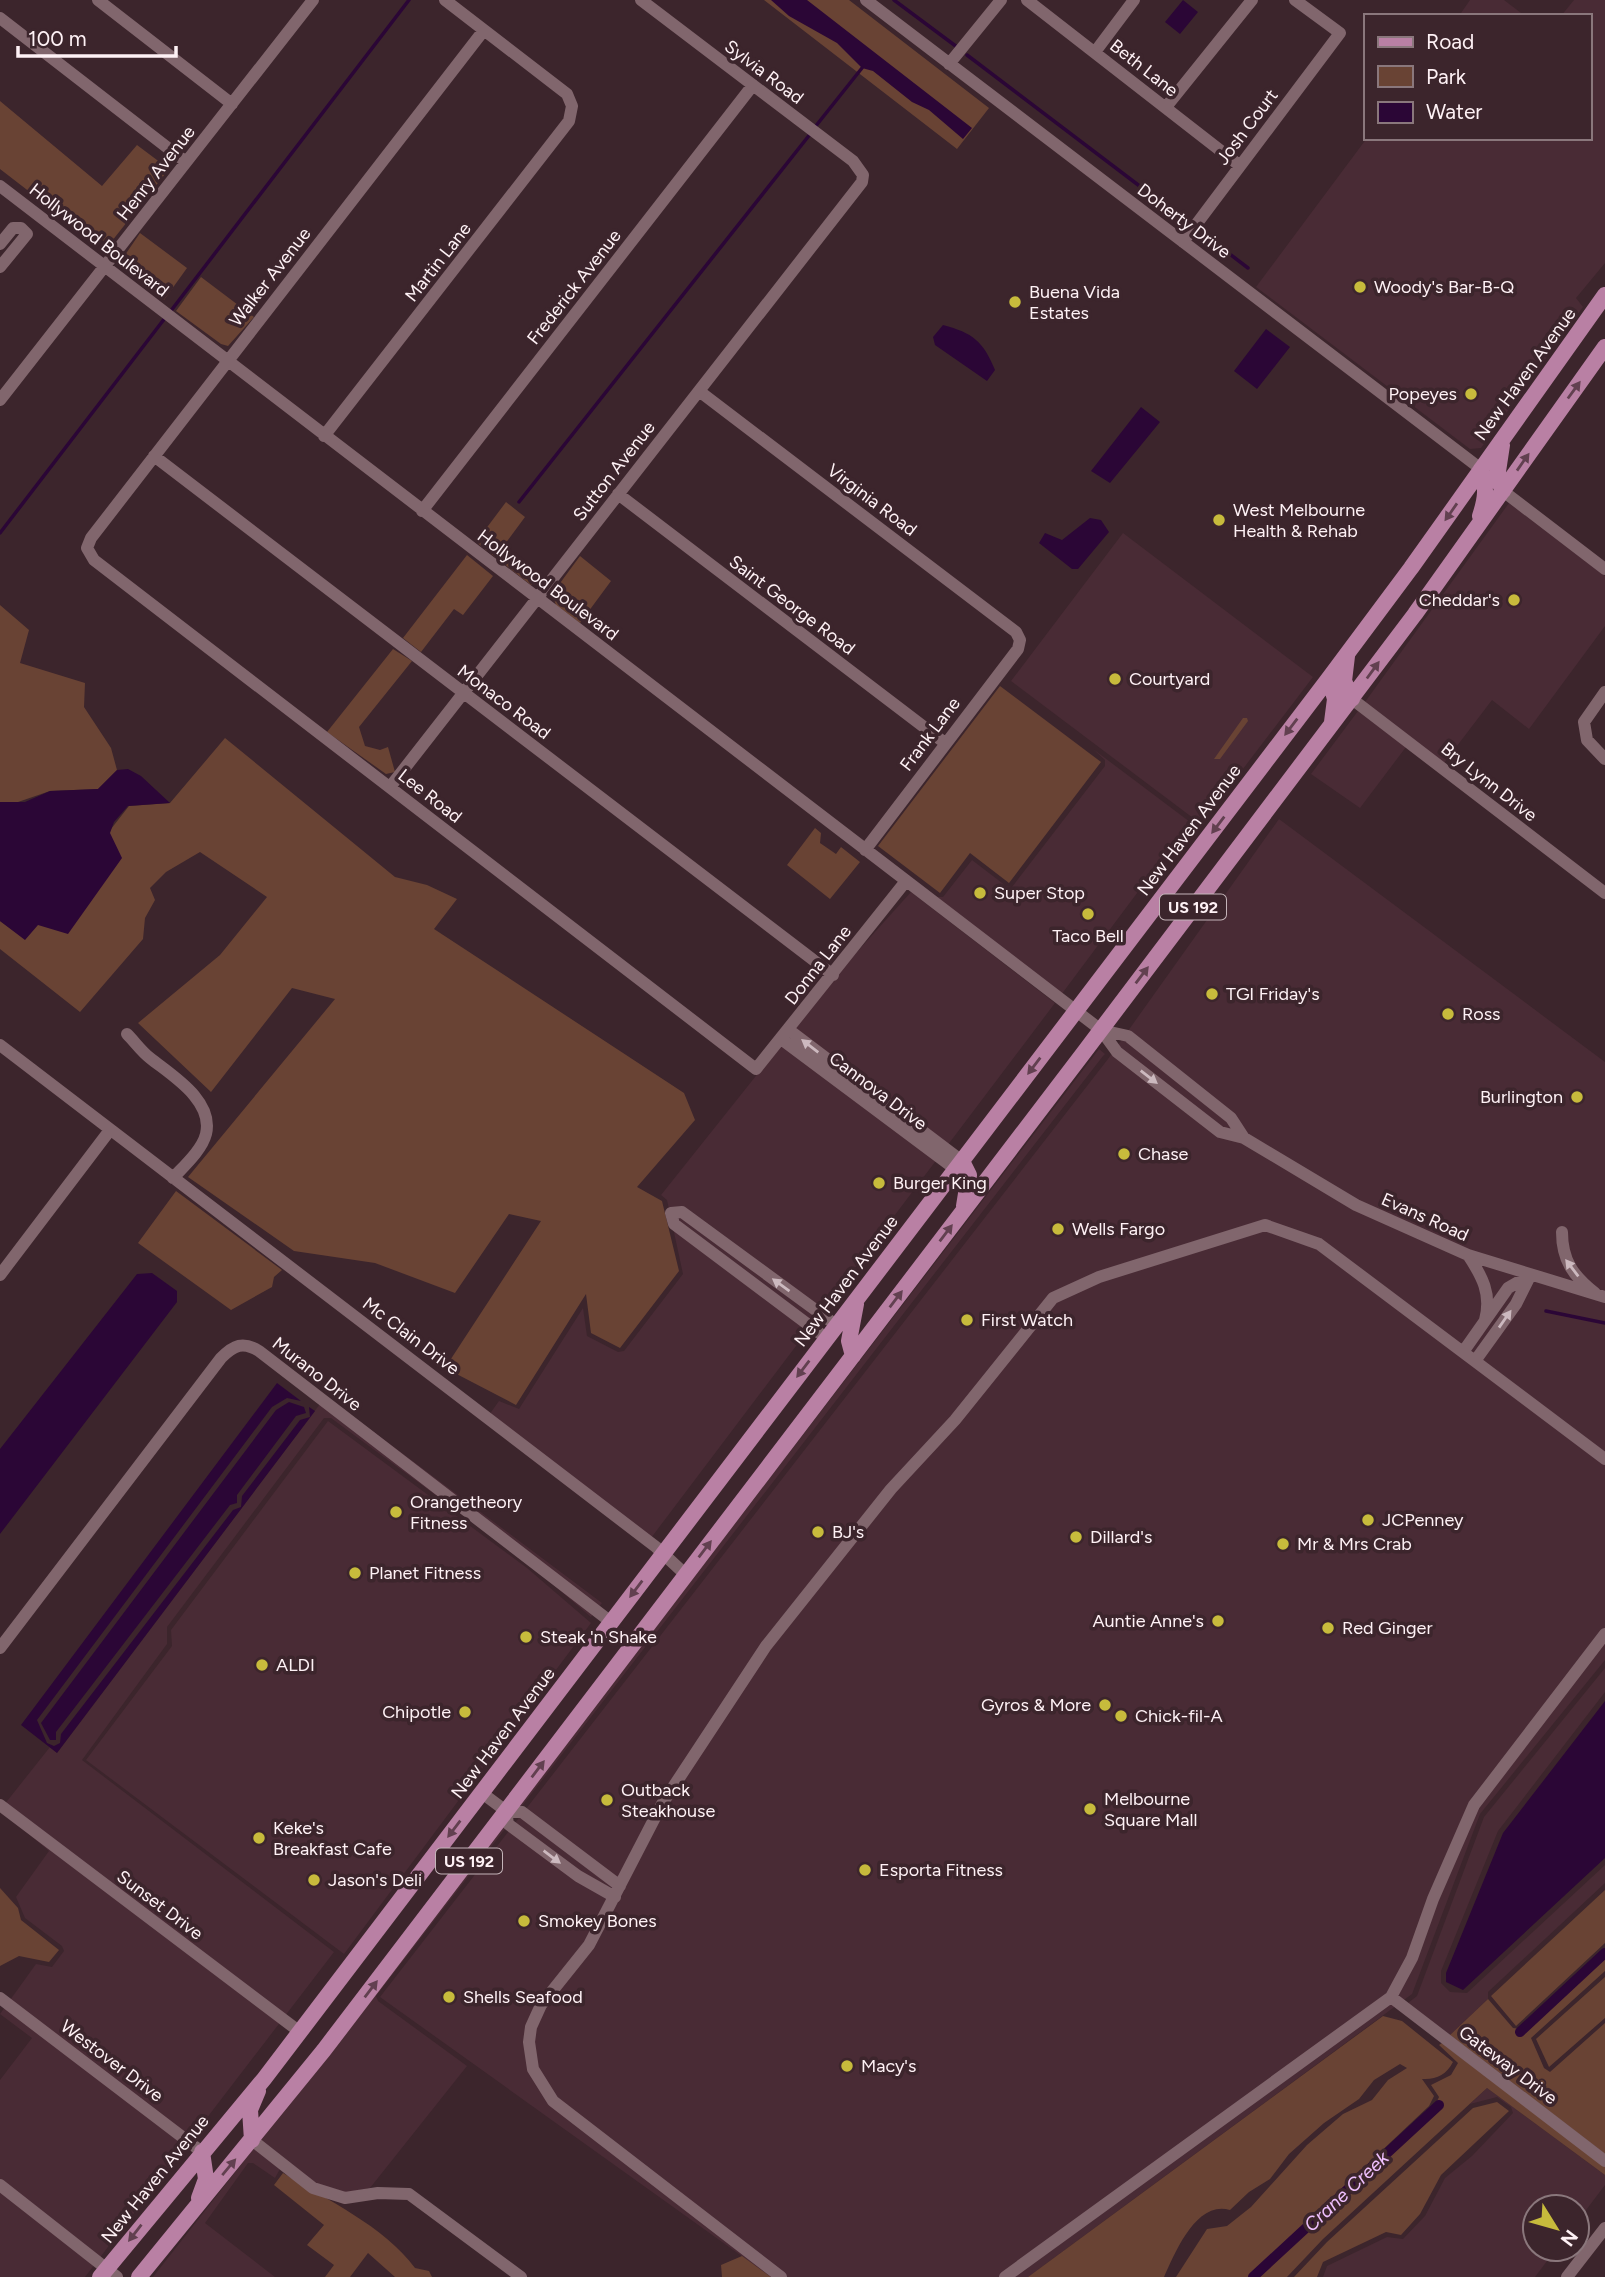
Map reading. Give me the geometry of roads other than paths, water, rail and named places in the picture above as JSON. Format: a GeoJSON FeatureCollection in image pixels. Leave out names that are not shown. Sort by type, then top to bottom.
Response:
{"type":"FeatureCollection","features":[{"type":"Feature","properties":{"kind":"main road","name":"New Haven Avenue"},"geometry":{"type":"LineString","coordinates":[[108,2274],[202,2152],[300,2032],[1348,653],[1504,436],[1604,303]]}},
{"type":"Feature","properties":{"kind":"main road","name":"US 192"},"geometry":{"type":"LineString","coordinates":[[139,2277],[252,2140],[506,1811],[1101,1030],[1352,699],[1605,347]]}},
{"type":"Feature","properties":{"kind":"main road"},"geometry":{"type":"LineString","coordinates":[[1503,491],[1497,478],[1497,466],[1504,436]]}},
{"type":"Feature","properties":{"kind":"main road"},"geometry":{"type":"LineString","coordinates":[[1475,531],[1486,498],[1481,469]]}},
{"type":"Feature","properties":{"kind":"main road"},"geometry":{"type":"LineString","coordinates":[[1348,653],[1344,681],[1352,699]]}},
{"type":"Feature","properties":{"kind":"main road"},"geometry":{"type":"LineString","coordinates":[[1329,678],[1335,699],[1332,724]]}},
{"type":"Feature","properties":{"kind":"main road"},"geometry":{"type":"LineString","coordinates":[[959,1165],[967,1169],[969,1182],[962,1212]]}},
{"type":"Feature","properties":{"kind":"main road"},"geometry":{"type":"LineString","coordinates":[[853,1356],[849,1341],[850,1329],[859,1295]]}},
{"type":"Feature","properties":{"kind":"main road"},"geometry":{"type":"LineString","coordinates":[[831,1332],[839,1360],[836,1378]]}},
{"type":"Feature","properties":{"kind":"main road"},"geometry":{"type":"LineString","coordinates":[[252,2140],[250,2110],[264,2079]]}},
{"type":"Feature","properties":{"kind":"main road"},"geometry":{"type":"LineString","coordinates":[[196,2207],[206,2179],[202,2152]]}},
{"type":"Feature","properties":{"kind":"street"},"geometry":{"type":"LineString","coordinates":[[98,0],[232,104]]}},
{"type":"Feature","properties":{"kind":"street","name":"Henry Avenue"},"geometry":{"type":"LineString","coordinates":[[0,400],[313,0]]}},
{"type":"Feature","properties":{"kind":"street"},"geometry":{"type":"LineString","coordinates":[[445,0],[484,30]]}},
{"type":"Feature","properties":{"kind":"street","name":"Sylvia Road"},"geometry":{"type":"LineString","coordinates":[[641,0],[853,161],[863,175]]}},
{"type":"Feature","properties":{"kind":"street","name":"Doherty Drive"},"geometry":{"type":"LineString","coordinates":[[866,0],[1481,469]]}},
{"type":"Feature","properties":{"kind":"street"},"geometry":{"type":"LineString","coordinates":[[950,64],[1001,0]]}},
{"type":"Feature","properties":{"kind":"street","name":"Beth Lane"},"geometry":{"type":"LineString","coordinates":[[1027,0],[1239,165]]}},
{"type":"Feature","properties":{"kind":"street"},"geometry":{"type":"LineString","coordinates":[[1095,52],[1134,0]]}},
{"type":"Feature","properties":{"kind":"street"},"geometry":{"type":"LineString","coordinates":[[1166,107],[1252,0]]}},
{"type":"Feature","properties":{"kind":"street","name":"Josh Court"},"geometry":{"type":"LineString","coordinates":[[1183,242],[1340,33],[1295,0]]}},
{"type":"Feature","properties":{"kind":"street"},"geometry":{"type":"LineString","coordinates":[[0,18],[186,162]]}},
{"type":"Feature","properties":{"kind":"street","name":"Martin Lane"},"geometry":{"type":"LineString","coordinates":[[324,436],[569,121],[572,106],[566,94],[484,30]]}},
{"type":"Feature","properties":{"kind":"street","name":"Walker Avenue"},"geometry":{"type":"LineString","coordinates":[[87,548],[91,538],[227,360],[484,30]]}},
{"type":"Feature","properties":{"kind":"street","name":"Frederick Avenue"},"geometry":{"type":"LineString","coordinates":[[422,511],[753,85]]}},
{"type":"Feature","properties":{"kind":"street","name":"Sutton Avenue"},"geometry":{"type":"LineString","coordinates":[[390,787],[855,193],[863,175]]}},
{"type":"Feature","properties":{"kind":"street","name":"Hollywood Boulevard"},"geometry":{"type":"LineString","coordinates":[[0,186],[1075,1012]]}},
{"type":"Feature","properties":{"kind":"street"},"geometry":{"type":"LineString","coordinates":[[0,244],[13,228],[22,228],[27,234],[0,267]]}},
{"type":"Feature","properties":{"kind":"street","name":"Virginia Road"},"geometry":{"type":"LineString","coordinates":[[699,391],[1016,632],[1020,639]]}},
{"type":"Feature","properties":{"kind":"street","name":"Monaco Road"},"geometry":{"type":"LineString","coordinates":[[155,456],[832,975]]}},
{"type":"Feature","properties":{"kind":"street"},"geometry":{"type":"LineString","coordinates":[[1503,491],[1605,569]]}},
{"type":"Feature","properties":{"kind":"street","name":"Saint George Road"},"geometry":{"type":"LineString","coordinates":[[618,494],[945,743]]}},
{"type":"Feature","properties":{"kind":"street","name":"Lee Road"},"geometry":{"type":"LineString","coordinates":[[87,548],[93,560],[756,1069]]}},
{"type":"Feature","properties":{"kind":"street","name":"Frank Lane"},"geometry":{"type":"LineString","coordinates":[[865,850],[1018,649],[1020,639]]}},
{"type":"Feature","properties":{"kind":"street"},"geometry":{"type":"LineString","coordinates":[[1605,692],[1586,717],[1587,740],[1605,759]]}},
{"type":"Feature","properties":{"kind":"street","name":"Bry Lynn Drive"},"geometry":{"type":"LineString","coordinates":[[1352,699],[1605,893]]}},
{"type":"Feature","properties":{"kind":"street","name":"Donna Lane"},"geometry":{"type":"LineString","coordinates":[[756,1069],[906,881]]}},
{"type":"Feature","properties":{"kind":"street","name":"Evans Road"},"geometry":{"type":"LineString","coordinates":[[1075,1012],[1101,1030],[1117,1052],[1220,1132],[1244,1138],[1347,1200],[1468,1255],[1601,1296]]}},
{"type":"Feature","properties":{"kind":"street","name":"Evans Road"},"geometry":{"type":"LineString","coordinates":[[1101,1030],[1128,1036],[1231,1118],[1244,1138]]}},
{"type":"Feature","properties":{"kind":"street"},"geometry":{"type":"LineString","coordinates":[[128,1034],[147,1056],[180,1080],[205,1113],[206,1134],[197,1151],[173,1178]]}},
{"type":"Feature","properties":{"kind":"street","name":"Cannova Drive"},"geometry":{"type":"LineString","coordinates":[[785,1034],[959,1165]]}},
{"type":"Feature","properties":{"kind":"street","name":"Mc Clain Drive"},"geometry":{"type":"LineString","coordinates":[[0,1045],[663,1553],[686,1575]]}},
{"type":"Feature","properties":{"kind":"street"},"geometry":{"type":"LineString","coordinates":[[0,1275],[110,1130]]}},
{"type":"Feature","properties":{"kind":"street"},"geometry":{"type":"LineString","coordinates":[[682,1212],[831,1332],[674,1224],[671,1213],[682,1212]]}},
{"type":"Feature","properties":{"kind":"street"},"geometry":{"type":"LineString","coordinates":[[781,2277],[553,2101],[533,2068],[529,2042],[538,2011],[589,1945],[659,1810],[766,1646],[891,1489],[956,1420],[1053,1298],[1099,1277],[1265,1225],[1319,1244],[1605,1460]]}},
{"type":"Feature","properties":{"kind":"street"},"geometry":{"type":"LineString","coordinates":[[1562,1232],[1563,1255],[1568,1266],[1601,1296]]}},
{"type":"Feature","properties":{"kind":"street"},"geometry":{"type":"LineString","coordinates":[[1468,1255],[1487,1291],[1483,1323]]}},
{"type":"Feature","properties":{"kind":"street"},"geometry":{"type":"LineString","coordinates":[[1463,1352],[1508,1288],[1530,1275]]}},
{"type":"Feature","properties":{"kind":"street"},"geometry":{"type":"LineString","coordinates":[[1475,1361],[1516,1304],[1530,1275]]}},
{"type":"Feature","properties":{"kind":"street","name":"Murano Drive"},"geometry":{"type":"LineString","coordinates":[[2,1641],[221,1358],[232,1348],[241,1345],[259,1351],[611,1622]]}},
{"type":"Feature","properties":{"kind":"street"},"geometry":{"type":"LineString","coordinates":[[1005,2277],[1391,1997],[1412,1958],[1428,1912],[1474,1805],[1605,1634]]}},
{"type":"Feature","properties":{"kind":"street"},"geometry":{"type":"LineString","coordinates":[[482,1793],[506,1811],[516,1809],[522,1812],[617,1892]]}},
{"type":"Feature","properties":{"kind":"street","name":"Sunset Drive"},"geometry":{"type":"LineString","coordinates":[[0,1805],[300,2032]]}},
{"type":"Feature","properties":{"kind":"street","name":"Gateway Drive"},"geometry":{"type":"LineString","coordinates":[[1391,1997],[1605,2161]]}},
{"type":"Feature","properties":{"kind":"street","name":"Westover Drive"},"geometry":{"type":"LineString","coordinates":[[0,1998],[202,2152]]}},
{"type":"Feature","properties":{"kind":"street"},"geometry":{"type":"LineString","coordinates":[[252,2140],[313,2188],[345,2198],[378,2193],[409,2194],[521,2277]]}},
{"type":"Feature","properties":{"kind":"street"},"geometry":{"type":"LineString","coordinates":[[0,2185],[108,2274]]}},
{"type":"Feature","properties":{"kind":"street"},"geometry":{"type":"LineString","coordinates":[[1567,2277],[1605,2228]]}},
{"type":"Feature","properties":{"kind":"water"},"geometry":{"type":"Polygon","coordinates":[[[771,0],[807,0],[972,128],[963,139],[929,110],[912,102],[873,71],[862,68],[837,43],[789,16],[771,0]]]}},
{"type":"Feature","properties":{"kind":"water"},"geometry":{"type":"Polygon","coordinates":[[[1183,0],[1198,12],[1180,34],[1165,22],[1183,0]]]}},
{"type":"Feature","properties":{"kind":"water"},"geometry":{"type":"Polygon","coordinates":[[[943,325],[962,331],[981,345],[995,370],[987,381],[935,345],[933,337],[943,325]]]}},
{"type":"Feature","properties":{"kind":"water"},"geometry":{"type":"Polygon","coordinates":[[[1266,329],[1290,347],[1257,389],[1234,371],[1266,329]]]}},
{"type":"Feature","properties":{"kind":"water"},"geometry":{"type":"Polygon","coordinates":[[[1141,407],[1160,422],[1110,483],[1091,471],[1141,407]]]}},
{"type":"Feature","properties":{"kind":"water"},"geometry":{"type":"Polygon","coordinates":[[[1090,518],[1101,520],[1109,532],[1078,569],[1072,569],[1039,543],[1045,533],[1062,540],[1090,518]]]}},
{"type":"Feature","properties":{"kind":"water"},"geometry":{"type":"Polygon","coordinates":[[[128,769],[141,776],[170,803],[128,806],[114,822],[110,833],[122,858],[68,934],[38,925],[25,940],[0,921],[0,802],[25,802],[50,791],[98,789],[117,770],[128,769]]]}},
{"type":"Feature","properties":{"kind":"water"},"geometry":{"type":"Polygon","coordinates":[[[152,1273],[177,1291],[177,1302],[0,1534],[0,1449],[137,1274],[152,1273]]]}},
{"type":"Feature","properties":{"kind":"water"},"geometry":{"type":"Polygon","coordinates":[[[277,1383],[301,1401],[287,1398],[272,1407],[37,1720],[47,1743],[54,1746],[60,1743],[61,1734],[233,1510],[241,1507],[242,1496],[300,1420],[310,1417],[309,1407],[315,1411],[57,1753],[21,1725],[277,1383]]]}},
{"type":"Feature","properties":{"kind":"water"},"geometry":{"type":"Polygon","coordinates":[[[289,1402],[304,1407],[306,1413],[296,1416],[237,1495],[237,1503],[230,1505],[56,1732],[56,1740],[50,1740],[41,1723],[276,1410],[289,1402]]]}},
{"type":"Feature","properties":{"kind":"water"},"geometry":{"type":"Polygon","coordinates":[[[1605,1701],[1605,1858],[1463,1990],[1446,1982],[1446,1973],[1503,1833],[1605,1701]]]}},
{"type":"Feature","properties":{"kind":"waterway"},"geometry":{"type":"LineString","coordinates":[[170,312],[409,0]]}},
{"type":"Feature","properties":{"kind":"waterway"},"geometry":{"type":"LineString","coordinates":[[894,0],[957,47]]}},
{"type":"Feature","properties":{"kind":"waterway"},"geometry":{"type":"LineString","coordinates":[[967,55],[1187,222]]}},
{"type":"Feature","properties":{"kind":"waterway"},"geometry":{"type":"LineString","coordinates":[[815,127],[862,68]]}},
{"type":"Feature","properties":{"kind":"waterway"},"geometry":{"type":"LineString","coordinates":[[519,502],[811,133]]}},
{"type":"Feature","properties":{"kind":"waterway"},"geometry":{"type":"LineString","coordinates":[[1201,232],[1248,268]]}},
{"type":"Feature","properties":{"kind":"waterway"},"geometry":{"type":"LineString","coordinates":[[0,533],[165,318]]}},
{"type":"Feature","properties":{"kind":"waterway"},"geometry":{"type":"LineString","coordinates":[[1546,1311],[1605,1323]]}},
{"type":"Feature","properties":{"kind":"waterway","name":"Crane Creek"},"geometry":{"type":"LineString","coordinates":[[1520,2032],[1605,1953]]}},
{"type":"Feature","properties":{"kind":"waterway","name":"Crane Creek"},"geometry":{"type":"LineString","coordinates":[[1253,2277],[1439,2105]]}},
{"type":"Feature","properties":{"kind":"place","name":"Woody's Bar-B-Q"},"geometry":{"type":"Point","coordinates":[1360,287]}},
{"type":"Feature","properties":{"kind":"place","name":"Buena Vida Estates"},"geometry":{"type":"Point","coordinates":[1015,302]}},
{"type":"Feature","properties":{"kind":"place","name":"Popeyes"},"geometry":{"type":"Point","coordinates":[1471,394]}},
{"type":"Feature","properties":{"kind":"place","name":"West Melbourne Health & Rehab"},"geometry":{"type":"Point","coordinates":[1219,520]}},
{"type":"Feature","properties":{"kind":"place","name":"Cheddar's"},"geometry":{"type":"Point","coordinates":[1514,600]}},
{"type":"Feature","properties":{"kind":"place","name":"Courtyard"},"geometry":{"type":"Point","coordinates":[1115,679]}},
{"type":"Feature","properties":{"kind":"place","name":"Super Stop"},"geometry":{"type":"Point","coordinates":[980,893]}},
{"type":"Feature","properties":{"kind":"place","name":"Taco Bell"},"geometry":{"type":"Point","coordinates":[1088,914]}},
{"type":"Feature","properties":{"kind":"place","name":"TGI Friday's"},"geometry":{"type":"Point","coordinates":[1212,994]}},
{"type":"Feature","properties":{"kind":"place","name":"Ross"},"geometry":{"type":"Point","coordinates":[1448,1014]}},
{"type":"Feature","properties":{"kind":"place","name":"Burlington"},"geometry":{"type":"Point","coordinates":[1577,1097]}},
{"type":"Feature","properties":{"kind":"place","name":"Chase"},"geometry":{"type":"Point","coordinates":[1124,1154]}},
{"type":"Feature","properties":{"kind":"place","name":"Burger King"},"geometry":{"type":"Point","coordinates":[879,1183]}},
{"type":"Feature","properties":{"kind":"place","name":"Wells Fargo"},"geometry":{"type":"Point","coordinates":[1058,1229]}},
{"type":"Feature","properties":{"kind":"place","name":"First Watch"},"geometry":{"type":"Point","coordinates":[967,1320]}},
{"type":"Feature","properties":{"kind":"place","name":"Orangetheory Fitness"},"geometry":{"type":"Point","coordinates":[396,1512]}},
{"type":"Feature","properties":{"kind":"place","name":"JCPenney"},"geometry":{"type":"Point","coordinates":[1368,1520]}},
{"type":"Feature","properties":{"kind":"place","name":"BJ's"},"geometry":{"type":"Point","coordinates":[818,1532]}},
{"type":"Feature","properties":{"kind":"place","name":"Dillard's"},"geometry":{"type":"Point","coordinates":[1076,1537]}},
{"type":"Feature","properties":{"kind":"place","name":"Mr & Mrs Crab"},"geometry":{"type":"Point","coordinates":[1283,1544]}},
{"type":"Feature","properties":{"kind":"place","name":"Planet Fitness"},"geometry":{"type":"Point","coordinates":[355,1573]}},
{"type":"Feature","properties":{"kind":"place","name":"Auntie Anne's"},"geometry":{"type":"Point","coordinates":[1218,1621]}},
{"type":"Feature","properties":{"kind":"place","name":"Red Ginger"},"geometry":{"type":"Point","coordinates":[1328,1628]}},
{"type":"Feature","properties":{"kind":"place","name":"Steak 'n Shake"},"geometry":{"type":"Point","coordinates":[526,1637]}},
{"type":"Feature","properties":{"kind":"place","name":"ALDI"},"geometry":{"type":"Point","coordinates":[262,1665]}},
{"type":"Feature","properties":{"kind":"place","name":"Gyros & More"},"geometry":{"type":"Point","coordinates":[1105,1705]}},
{"type":"Feature","properties":{"kind":"place","name":"Chipotle"},"geometry":{"type":"Point","coordinates":[465,1712]}},
{"type":"Feature","properties":{"kind":"place","name":"Chick-fil-A"},"geometry":{"type":"Point","coordinates":[1121,1716]}},
{"type":"Feature","properties":{"kind":"place","name":"Outback Steakhouse"},"geometry":{"type":"Point","coordinates":[607,1800]}},
{"type":"Feature","properties":{"kind":"place","name":"Melbourne Square Mall"},"geometry":{"type":"Point","coordinates":[1090,1809]}},
{"type":"Feature","properties":{"kind":"place","name":"Keke's Breakfast Cafe"},"geometry":{"type":"Point","coordinates":[259,1838]}},
{"type":"Feature","properties":{"kind":"place","name":"Esporta Fitness"},"geometry":{"type":"Point","coordinates":[865,1870]}},
{"type":"Feature","properties":{"kind":"place","name":"Jason's Deli"},"geometry":{"type":"Point","coordinates":[314,1880]}},
{"type":"Feature","properties":{"kind":"place","name":"Smokey Bones"},"geometry":{"type":"Point","coordinates":[524,1921]}},
{"type":"Feature","properties":{"kind":"place","name":"Shells Seafood"},"geometry":{"type":"Point","coordinates":[449,1997]}},
{"type":"Feature","properties":{"kind":"place","name":"Macy's"},"geometry":{"type":"Point","coordinates":[847,2066]}}]}
